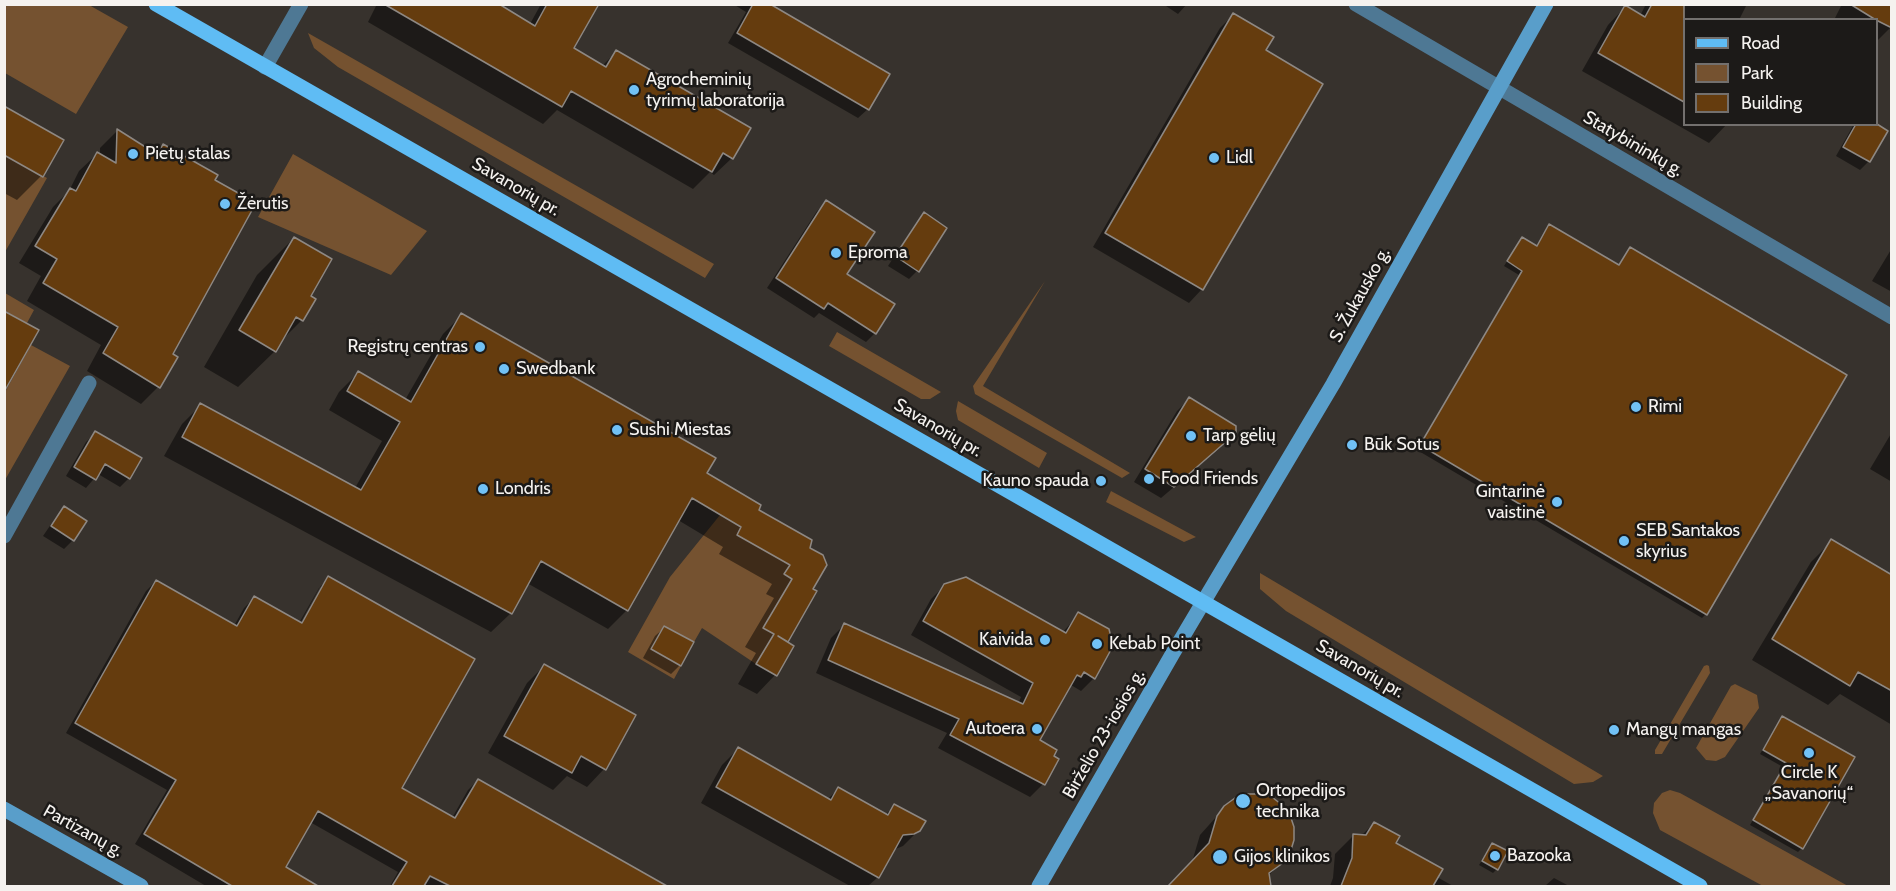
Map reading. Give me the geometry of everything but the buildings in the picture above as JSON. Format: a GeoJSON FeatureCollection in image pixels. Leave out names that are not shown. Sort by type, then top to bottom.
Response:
{"type":"FeatureCollection","features":[{"type":"Feature","properties":{"kind":"main road","name":"Savanorių pr."},"geometry":{"type":"LineString","coordinates":[[156,4],[1700,886]]}},
{"type":"Feature","properties":{"kind":"main road","name":"S. Žukausko g."},"geometry":{"type":"LineString","coordinates":[[1204,602],[1328,392],[1546,4]]}},
{"type":"Feature","properties":{"kind":"main road","name":"Birželio 23-iosios g."},"geometry":{"type":"LineString","coordinates":[[1039,886],[1204,602]]}},
{"type":"Feature","properties":{"kind":"main road","name":"Partizanų g."},"geometry":{"type":"LineString","coordinates":[[4,809],[141,886]]}},
{"type":"Feature","properties":{"kind":"street"},"geometry":{"type":"LineString","coordinates":[[265,67],[301,4]]}},
{"type":"Feature","properties":{"kind":"street","name":"Statybininkų g."},"geometry":{"type":"LineString","coordinates":[[1356,4],[1892,317]]}},
{"type":"Feature","properties":{"kind":"street"},"geometry":{"type":"LineString","coordinates":[[4,536],[89,383]]}},
{"type":"Feature","properties":{"kind":"green space"},"geometry":{"type":"Polygon","coordinates":[[[5,4],[89,5],[128,27],[76,114],[5,73],[5,4]]]}},
{"type":"Feature","properties":{"kind":"green space"},"geometry":{"type":"Polygon","coordinates":[[[308,33],[714,264],[705,278],[338,67],[314,48],[308,33]]]}},
{"type":"Feature","properties":{"kind":"green space"},"geometry":{"type":"Polygon","coordinates":[[[293,154],[427,231],[391,275],[258,217],[293,154]]]}},
{"type":"Feature","properties":{"kind":"green space"},"geometry":{"type":"Polygon","coordinates":[[[4,155],[47,178],[5,252],[4,252],[4,155]]]}},
{"type":"Feature","properties":{"kind":"green space"},"geometry":{"type":"Polygon","coordinates":[[[1045,281],[983,386],[1130,473],[1122,478],[975,394],[973,386],[1045,281]]]}},
{"type":"Feature","properties":{"kind":"green space"},"geometry":{"type":"Polygon","coordinates":[[[5,293],[34,310],[27,323],[5,311],[5,293]]]}},
{"type":"Feature","properties":{"kind":"green space"},"geometry":{"type":"Polygon","coordinates":[[[837,332],[941,392],[930,399],[921,399],[829,346],[837,332]]]}},
{"type":"Feature","properties":{"kind":"green space"},"geometry":{"type":"Polygon","coordinates":[[[31,345],[70,366],[5,480],[5,392],[31,345]]]}},
{"type":"Feature","properties":{"kind":"green space"},"geometry":{"type":"Polygon","coordinates":[[[958,401],[1047,453],[1039,468],[958,420],[956,411],[958,401]]]}},
{"type":"Feature","properties":{"kind":"green space"},"geometry":{"type":"Polygon","coordinates":[[[1111,491],[1196,537],[1184,542],[1106,502],[1111,491]]]}},
{"type":"Feature","properties":{"kind":"green space"},"geometry":{"type":"Polygon","coordinates":[[[720,515],[741,527],[738,535],[790,565],[784,574],[792,579],[763,628],[774,634],[756,664],[702,628],[694,642],[664,626],[651,649],[681,666],[674,679],[628,652],[670,577],[720,515]]]}},
{"type":"Feature","properties":{"kind":"green space"},"geometry":{"type":"Polygon","coordinates":[[[1260,573],[1603,776],[1593,782],[1574,784],[1286,611],[1260,589],[1260,573]]]}},
{"type":"Feature","properties":{"kind":"green space"},"geometry":{"type":"Polygon","coordinates":[[[1707,665],[1710,673],[1662,754],[1655,754],[1655,750],[1704,666],[1707,665]]]}},
{"type":"Feature","properties":{"kind":"green space"},"geometry":{"type":"Polygon","coordinates":[[[1735,684],[1757,695],[1759,708],[1725,757],[1716,761],[1706,760],[1696,748],[1731,686],[1735,684]]]}},
{"type":"Feature","properties":{"kind":"green space"},"geometry":{"type":"Polygon","coordinates":[[[1670,790],[1680,793],[1848,886],[1763,886],[1660,830],[1653,813],[1654,803],[1662,793],[1670,790]]]}},
{"type":"Feature","properties":{"kind":"place","name":"Agrocheminių tyrimų laboratorija"},"geometry":{"type":"Point","coordinates":[634,90]}},
{"type":"Feature","properties":{"kind":"place","name":"Pietų stalas"},"geometry":{"type":"Point","coordinates":[133,154]}},
{"type":"Feature","properties":{"kind":"place","name":"Lidl"},"geometry":{"type":"Point","coordinates":[1214,158]}},
{"type":"Feature","properties":{"kind":"place","name":"Žėrutis"},"geometry":{"type":"Point","coordinates":[225,204]}},
{"type":"Feature","properties":{"kind":"place","name":"Eproma"},"geometry":{"type":"Point","coordinates":[836,253]}},
{"type":"Feature","properties":{"kind":"place","name":"Registrų centras"},"geometry":{"type":"Point","coordinates":[480,347]}},
{"type":"Feature","properties":{"kind":"place","name":"Swedbank"},"geometry":{"type":"Point","coordinates":[504,369]}},
{"type":"Feature","properties":{"kind":"place","name":"Rimi"},"geometry":{"type":"Point","coordinates":[1636,407]}},
{"type":"Feature","properties":{"kind":"place","name":"Sushi Miestas"},"geometry":{"type":"Point","coordinates":[617,430]}},
{"type":"Feature","properties":{"kind":"place","name":"Tarp gėlių"},"geometry":{"type":"Point","coordinates":[1191,436]}},
{"type":"Feature","properties":{"kind":"place","name":"Būk Sotus"},"geometry":{"type":"Point","coordinates":[1352,445]}},
{"type":"Feature","properties":{"kind":"place","name":"Food Friends"},"geometry":{"type":"Point","coordinates":[1149,479]}},
{"type":"Feature","properties":{"kind":"place","name":"Kauno spauda"},"geometry":{"type":"Point","coordinates":[1101,481]}},
{"type":"Feature","properties":{"kind":"place","name":"Londris"},"geometry":{"type":"Point","coordinates":[483,489]}},
{"type":"Feature","properties":{"kind":"place","name":"Gintarinė vaistinė"},"geometry":{"type":"Point","coordinates":[1557,502]}},
{"type":"Feature","properties":{"kind":"place","name":"SEB Santakos skyrius"},"geometry":{"type":"Point","coordinates":[1624,541]}},
{"type":"Feature","properties":{"kind":"place","name":"Kaivida"},"geometry":{"type":"Point","coordinates":[1045,640]}},
{"type":"Feature","properties":{"kind":"place","name":"Kebab Point"},"geometry":{"type":"Point","coordinates":[1097,644]}},
{"type":"Feature","properties":{"kind":"place","name":"Autoera"},"geometry":{"type":"Point","coordinates":[1037,729]}},
{"type":"Feature","properties":{"kind":"place","name":"Mangų mangas"},"geometry":{"type":"Point","coordinates":[1614,730]}},
{"type":"Feature","properties":{"kind":"place","name":"Circle K „Savanorių“"},"geometry":{"type":"Point","coordinates":[1809,753]}},
{"type":"Feature","properties":{"kind":"place","name":"Ortopedijos technika"},"geometry":{"type":"Point","coordinates":[1243,801]}},
{"type":"Feature","properties":{"kind":"place","name":"Bazooka"},"geometry":{"type":"Point","coordinates":[1495,856]}},
{"type":"Feature","properties":{"kind":"place","name":"Gijos klinikos"},"geometry":{"type":"Point","coordinates":[1220,857]}}]}
